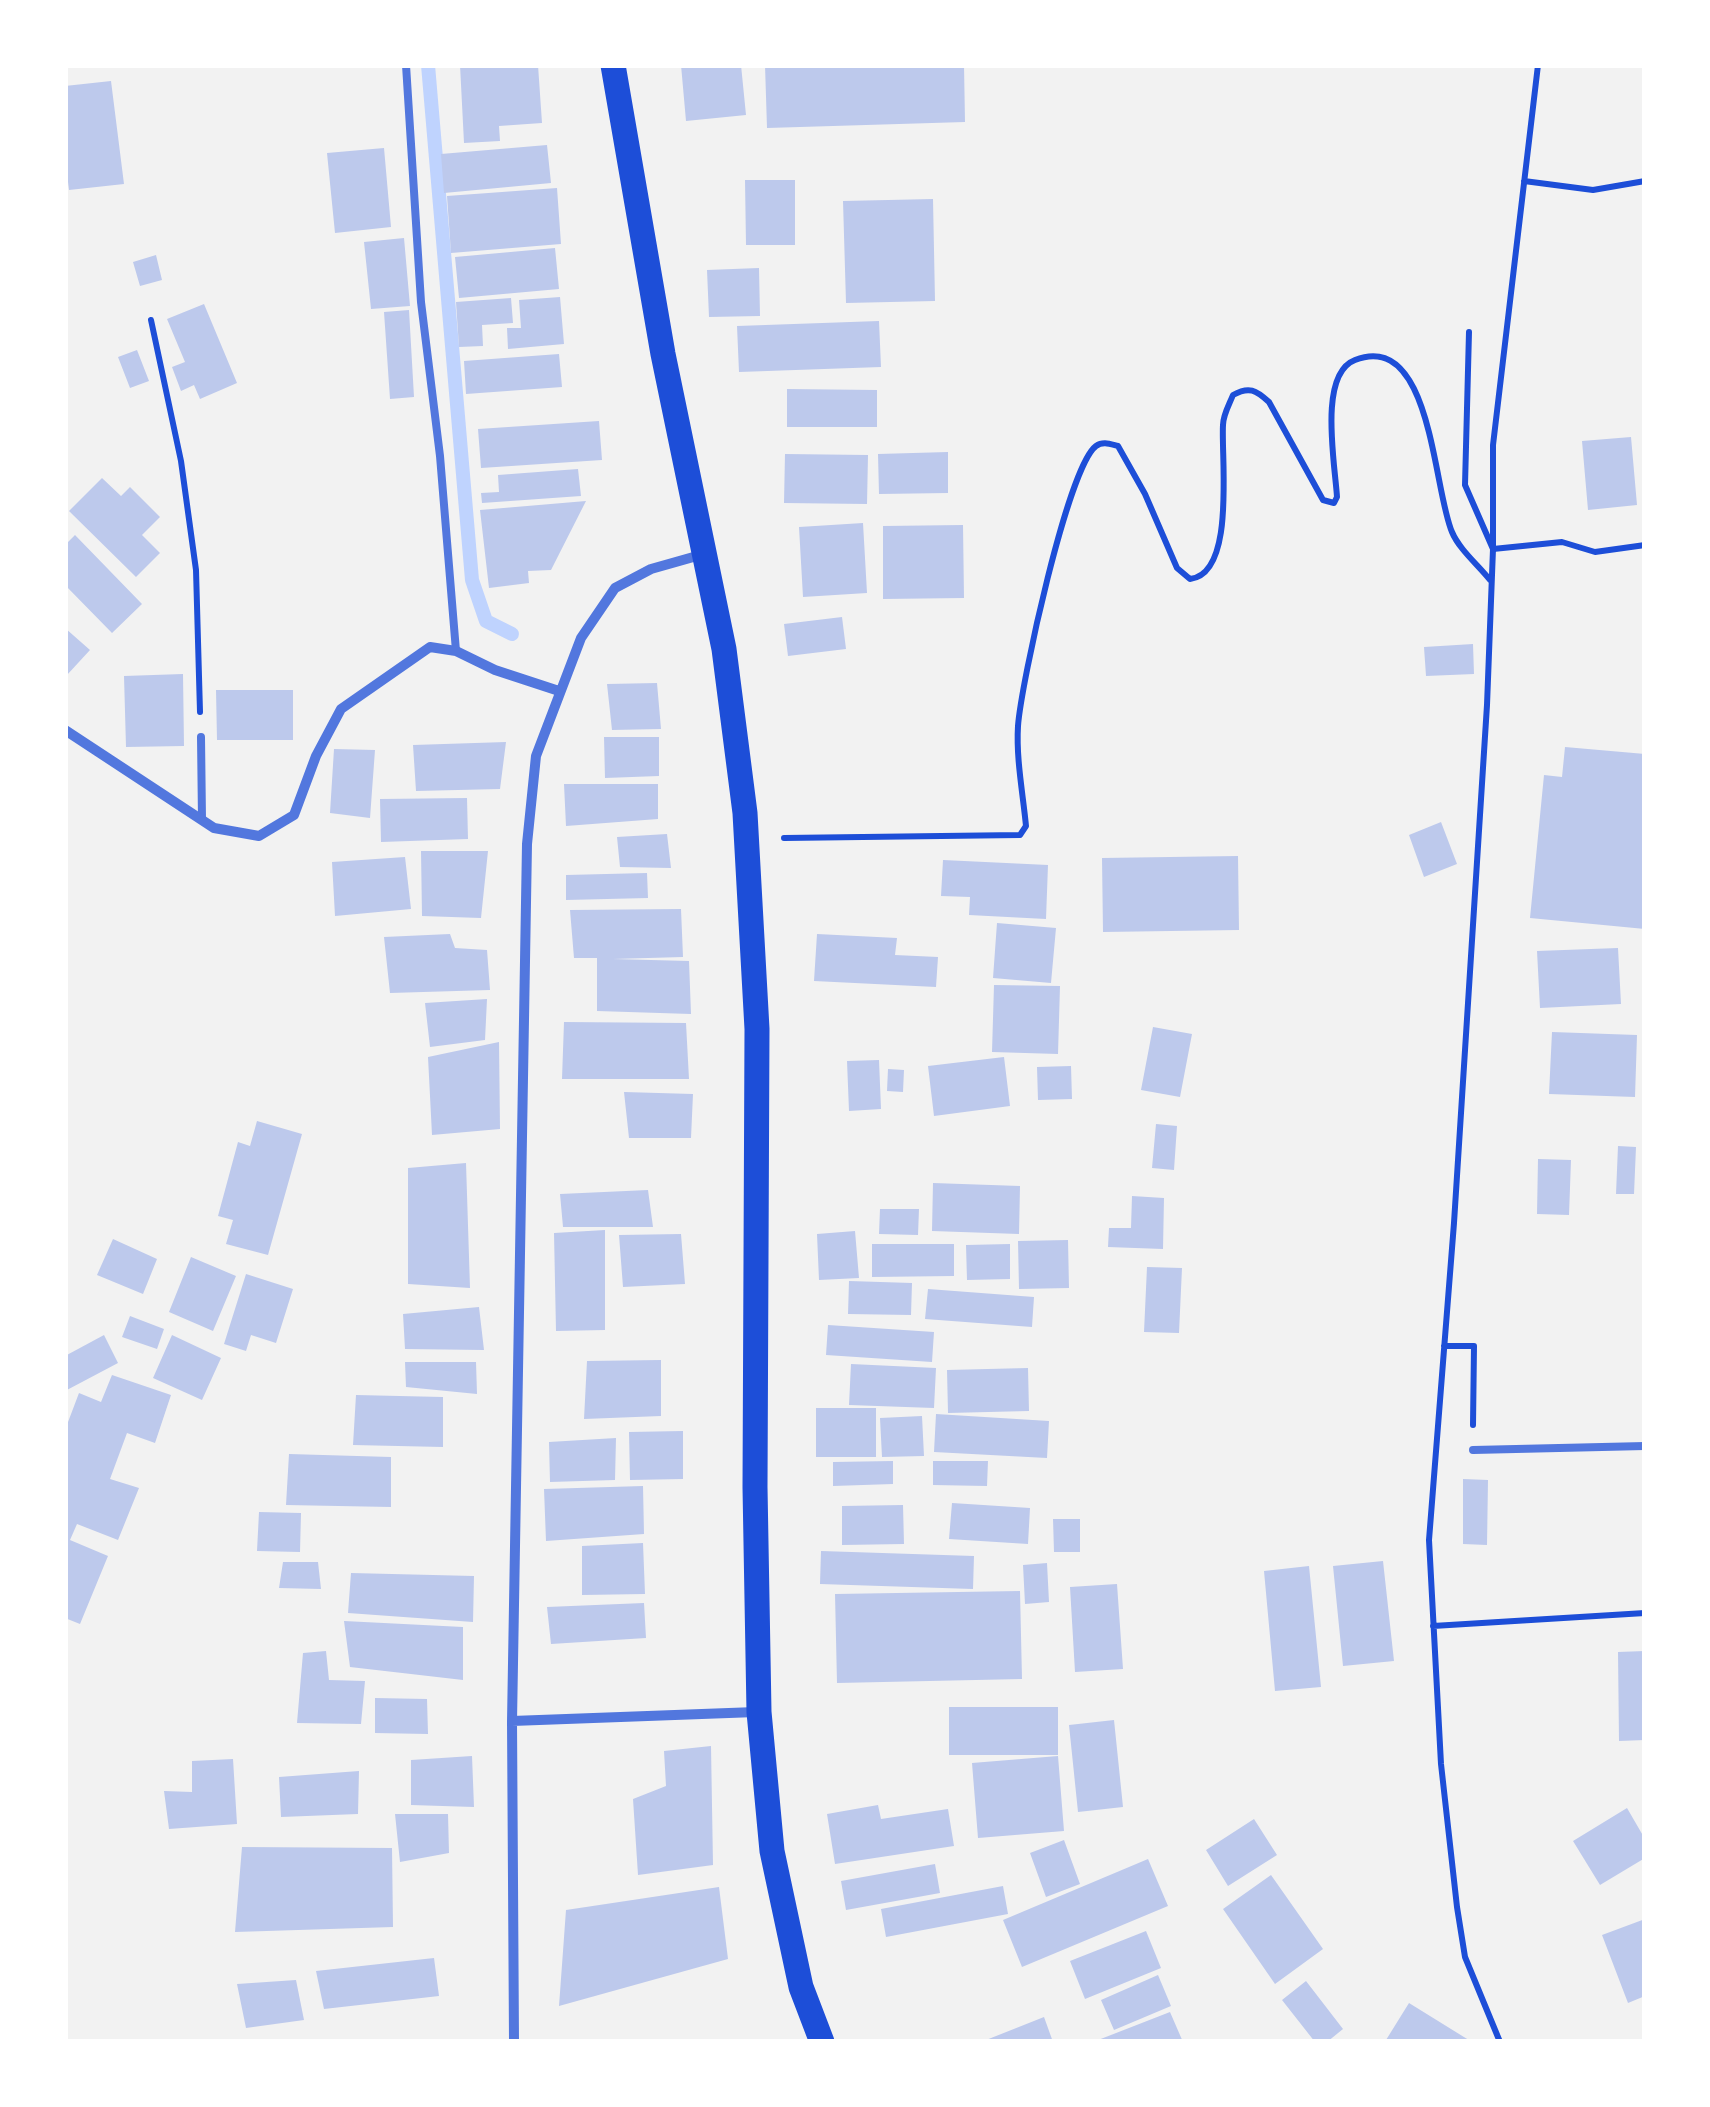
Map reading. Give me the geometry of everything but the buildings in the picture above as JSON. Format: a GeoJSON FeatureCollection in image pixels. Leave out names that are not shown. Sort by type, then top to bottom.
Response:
{"type":"FeatureCollection","features":[{"type":"Feature","properties":{"kind":"main road"},"geometry":{"type":"LineString","coordinates":[[613,65],[662,354],[724,649],[745,814],[757,1029],[754,1488],[759,1712],[772,1851],[801,1987],[822,2042]]}},
{"type":"Feature","properties":{"kind":"street"},"geometry":{"type":"LineString","coordinates":[[514,2042],[512,1721],[528,844],[536,756],[582,638],[615,588],[651,568],[705,554]]}},
{"type":"Feature","properties":{"kind":"street"},"geometry":{"type":"LineString","coordinates":[[65,730],[214,828],[259,836],[294,815],[316,756],[341,710],[430,648],[456,651],[495,670],[559,690]]}},
{"type":"Feature","properties":{"kind":"street"},"geometry":{"type":"LineString","coordinates":[[512,1721],[759,1712]]}},
{"type":"Feature","properties":{"kind":"lane"},"geometry":{"type":"LineString","coordinates":[[406,65],[420,302],[440,456],[456,651]]}},
{"type":"Feature","properties":{"kind":"lane"},"geometry":{"type":"LineString","coordinates":[[201,738],[202,820]]}},
{"type":"Feature","properties":{"kind":"lane"},"geometry":{"type":"LineString","coordinates":[[1473,1450],[1645,1446]]}},
{"type":"Feature","properties":{"kind":"path"},"geometry":{"type":"LineString","coordinates":[[1500,2042],[1465,1957],[1441,1764],[1429,1540],[1485,740],[1494,549],[1493,446],[1538,65]]}},
{"type":"Feature","properties":{"kind":"path"},"geometry":{"type":"LineString","coordinates":[[1524,180],[1593,190],[1645,181]]}},
{"type":"Feature","properties":{"kind":"path"},"geometry":{"type":"LineString","coordinates":[[151,320],[181,461],[196,570],[200,718]]}},
{"type":"Feature","properties":{"kind":"path"},"geometry":{"type":"LineString","coordinates":[[1468,332],[1465,485],[1494,549]]}},
{"type":"Feature","properties":{"kind":"path"},"geometry":{"type":"LineString","coordinates":[[784,838],[1020,835],[1026,826],[1018,729],[1022,699],[1052,555],[1085,459],[1098,445],[1107,442],[1118,446],[1145,494],[1178,568],[1190,578],[1200,578],[1211,566],[1219,543],[1225,494],[1223,420],[1233,395],[1243,390],[1256,390],[1269,402],[1323,500],[1334,503],[1337,496],[1331,408],[1337,378],[1352,360],[1380,355],[1402,368],[1418,394],[1452,533],[1491,580]]}},
{"type":"Feature","properties":{"kind":"path"},"geometry":{"type":"LineString","coordinates":[[1494,549],[1562,542],[1595,552],[1645,545]]}},
{"type":"Feature","properties":{"kind":"path"},"geometry":{"type":"LineString","coordinates":[[1444,1346],[1474,1346],[1473,1450]]}},
{"type":"Feature","properties":{"kind":"path"},"geometry":{"type":"LineString","coordinates":[[1433,1626],[1645,1613]]}},
{"type":"Feature","properties":{"kind":"waterway"},"geometry":{"type":"LineString","coordinates":[[428,65],[472,580],[486,621],[512,634]]}}]}
